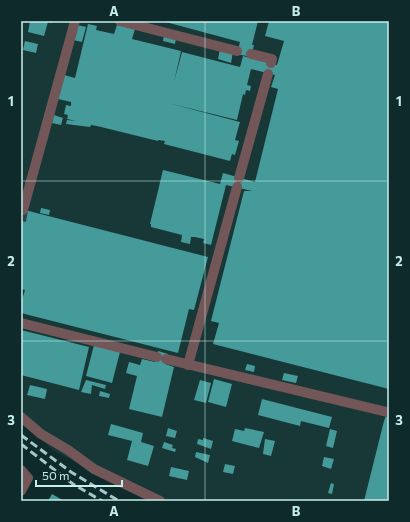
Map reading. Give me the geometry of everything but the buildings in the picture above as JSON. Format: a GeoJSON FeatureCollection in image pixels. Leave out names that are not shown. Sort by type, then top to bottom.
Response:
{"type":"FeatureCollection","features":[{"type":"Feature","properties":{"kind":"street"},"geometry":{"type":"LineString","coordinates":[[23,210],[75,21]]}},
{"type":"Feature","properties":{"kind":"street"},"geometry":{"type":"LineString","coordinates":[[120,21],[237,51]]}},
{"type":"Feature","properties":{"kind":"street"},"geometry":{"type":"LineString","coordinates":[[252,54],[272,59],[271,63]]}},
{"type":"Feature","properties":{"kind":"street"},"geometry":{"type":"LineString","coordinates":[[188,365],[268,74]]}},
{"type":"Feature","properties":{"kind":"street"},"geometry":{"type":"LineString","coordinates":[[21,324],[387,412]]}},
{"type":"Feature","properties":{"kind":"street"},"geometry":{"type":"LineString","coordinates":[[21,418],[41,434],[68,450],[94,469],[160,501]]}},
{"type":"Feature","properties":{"kind":"street"},"geometry":{"type":"LineString","coordinates":[[21,470],[28,478],[23,489]]}},
{"type":"Feature","properties":{"kind":"shaded area"},"geometry":{"type":"Polygon","coordinates":[[[21,21],[389,21],[389,501],[159,501],[121,485],[54,451],[21,422],[21,21]]]}},
{"type":"Feature","properties":{"kind":"tunnel"},"geometry":{"type":"LineString","coordinates":[[21,221],[23,210]]}},
{"type":"Feature","properties":{"kind":"railway"},"geometry":{"type":"LineString","coordinates":[[21,435],[71,472],[119,501]]}},
{"type":"Feature","properties":{"kind":"railway"},"geometry":{"type":"LineString","coordinates":[[21,444],[73,484],[102,501]]}}]}
